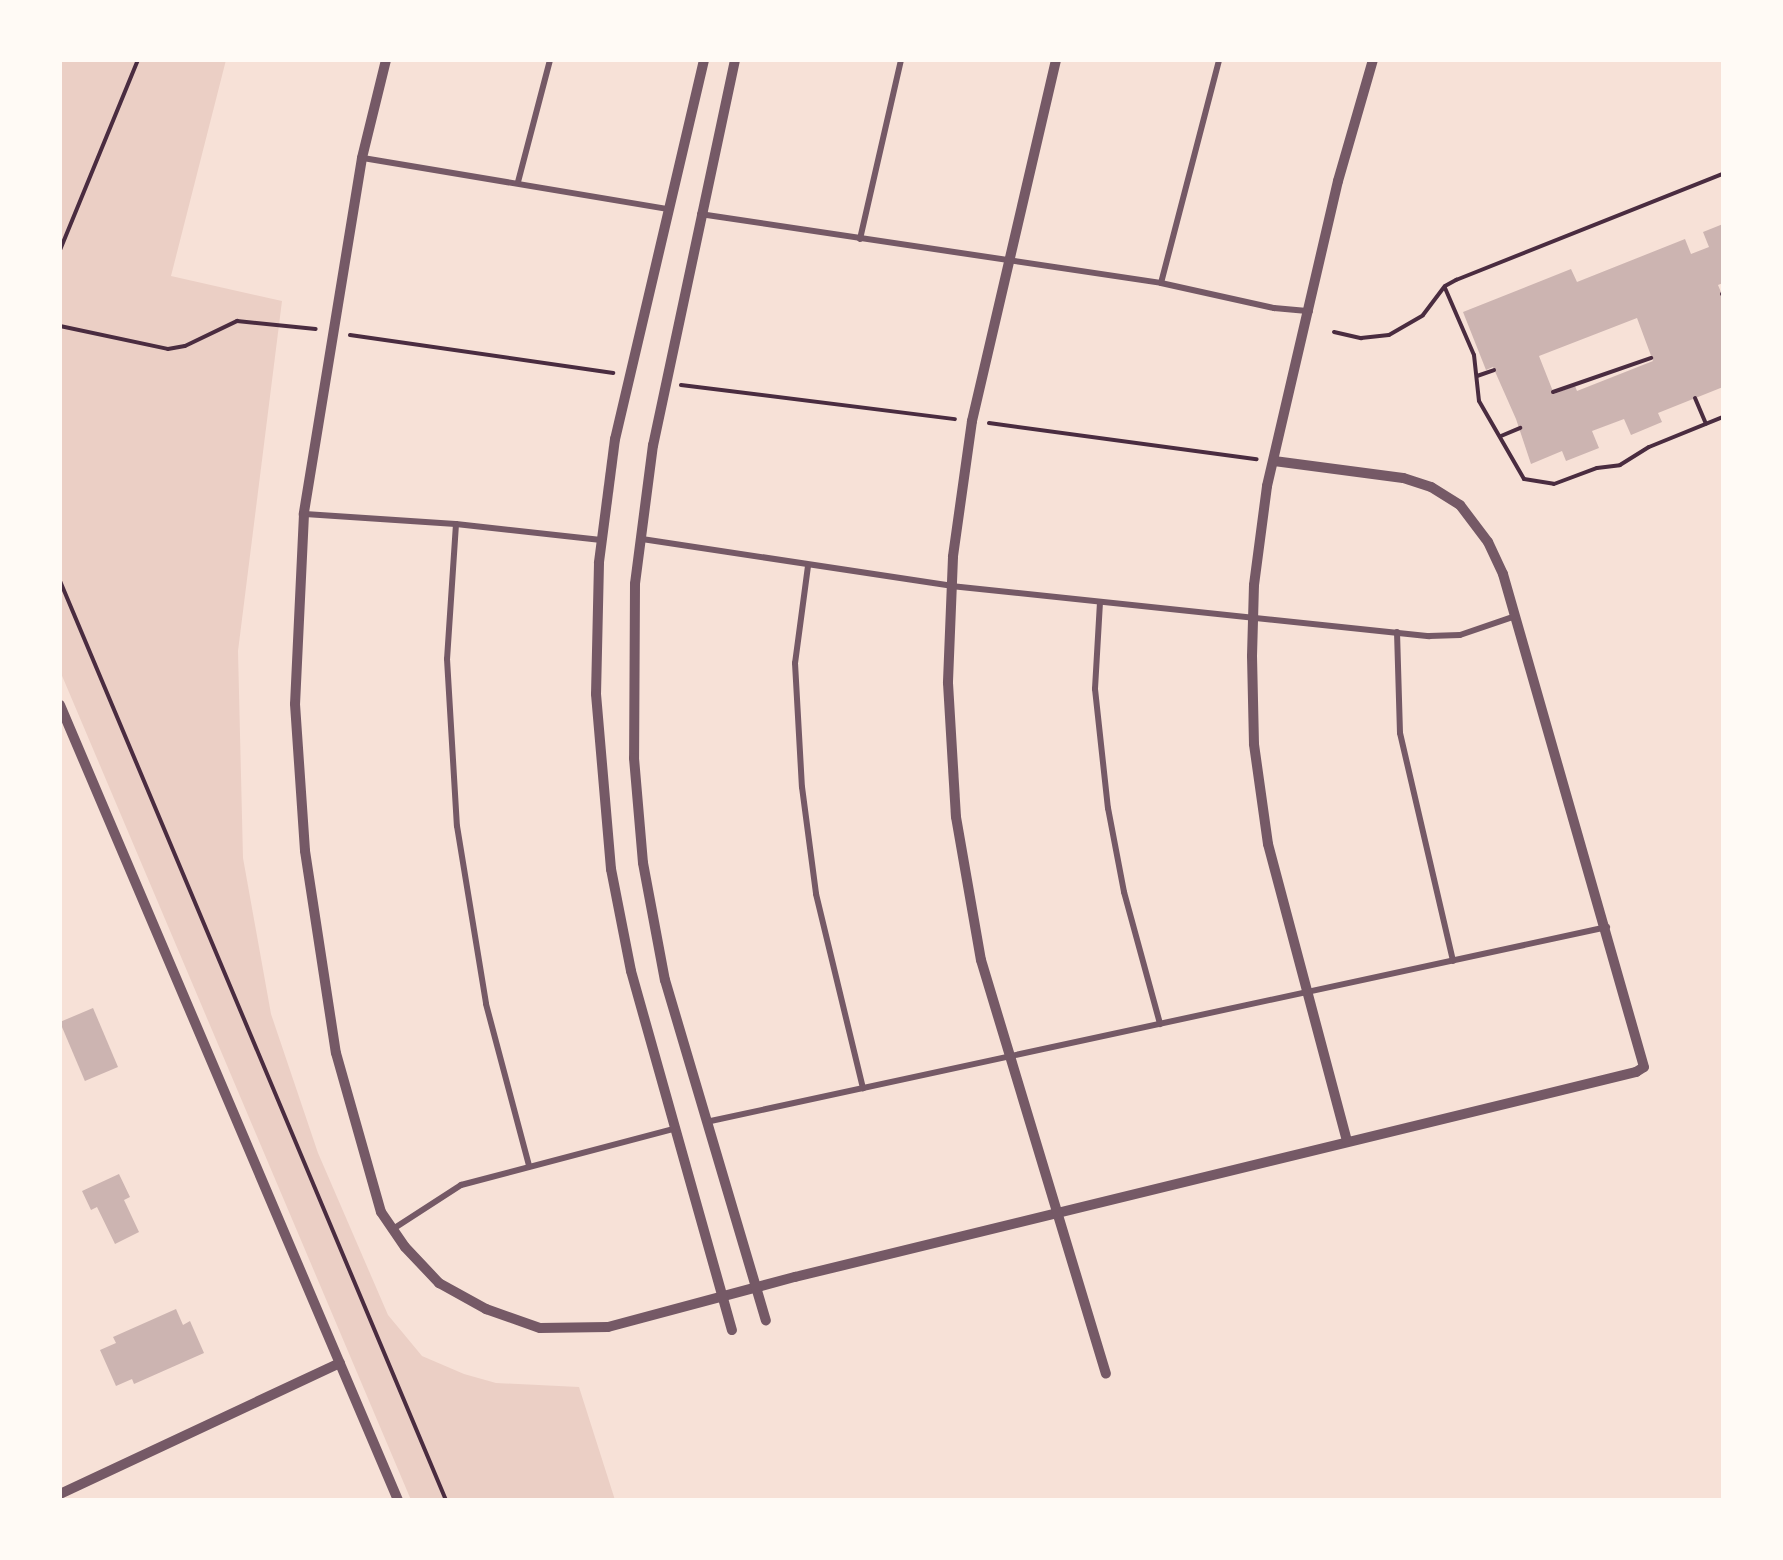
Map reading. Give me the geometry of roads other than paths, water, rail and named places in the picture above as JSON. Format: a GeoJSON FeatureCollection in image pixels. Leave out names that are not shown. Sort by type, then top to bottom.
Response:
{"type":"FeatureCollection","features":[{"type":"Feature","properties":{"kind":"street"},"geometry":{"type":"LineString","coordinates":[[386,60],[362,158],[304,514],[295,704],[307,867],[323,982],[347,1100],[372,1189],[392,1230],[439,1283],[486,1309],[540,1328],[608,1327],[756,1287],[1618,1077],[1644,1066],[1607,928],[1512,618],[1503,574],[1488,542],[1460,505],[1430,486],[1403,478],[1274,461]]}},
{"type":"Feature","properties":{"kind":"street"},"geometry":{"type":"LineString","coordinates":[[704,60],[626,376],[596,611],[596,694],[611,869],[631,971],[732,1330]]}},
{"type":"Feature","properties":{"kind":"street"},"geometry":{"type":"LineString","coordinates":[[735,60],[658,410],[641,539],[632,684],[640,832],[661,964],[766,1320]]}},
{"type":"Feature","properties":{"kind":"street"},"geometry":{"type":"LineString","coordinates":[[1056,60],[972,421],[951,586],[948,684],[956,817],[966,895],[1009,1057],[1106,1373]]}},
{"type":"Feature","properties":{"kind":"street"},"geometry":{"type":"LineString","coordinates":[[1347,1141],[1268,844],[1251,700],[1260,537],[1274,461],[1338,180],[1373,60]]}},
{"type":"Feature","properties":{"kind":"street"},"geometry":{"type":"LineString","coordinates":[[60,705],[398,1500]]}},
{"type":"Feature","properties":{"kind":"street"},"geometry":{"type":"LineString","coordinates":[[60,1494],[340,1364]]}},
{"type":"Feature","properties":{"kind":"lane"},"geometry":{"type":"LineString","coordinates":[[518,182],[550,60]]}},
{"type":"Feature","properties":{"kind":"lane"},"geometry":{"type":"LineString","coordinates":[[860,239],[900,60]]}},
{"type":"Feature","properties":{"kind":"lane"},"geometry":{"type":"LineString","coordinates":[[1160,283],[1219,60]]}},
{"type":"Feature","properties":{"kind":"lane"},"geometry":{"type":"LineString","coordinates":[[362,158],[668,209]]}},
{"type":"Feature","properties":{"kind":"lane"},"geometry":{"type":"LineString","coordinates":[[699,214],[1160,283],[1281,310],[1310,311]]}},
{"type":"Feature","properties":{"kind":"lane"},"geometry":{"type":"LineString","coordinates":[[304,514],[456,524],[603,540]]}},
{"type":"Feature","properties":{"kind":"lane"},"geometry":{"type":"LineString","coordinates":[[456,524],[447,659],[457,826],[479,971],[528,1166]]}},
{"type":"Feature","properties":{"kind":"lane"},"geometry":{"type":"LineString","coordinates":[[641,539],[951,586],[1253,619],[1460,635],[1512,618]]}},
{"type":"Feature","properties":{"kind":"lane"},"geometry":{"type":"LineString","coordinates":[[808,566],[794,663],[802,788],[816,894],[862,1088]]}},
{"type":"Feature","properties":{"kind":"lane"},"geometry":{"type":"LineString","coordinates":[[1100,602],[1096,688],[1108,808],[1124,892],[1160,1024]]}},
{"type":"Feature","properties":{"kind":"lane"},"geometry":{"type":"LineString","coordinates":[[1397,632],[1400,733],[1454,961]]}},
{"type":"Feature","properties":{"kind":"lane"},"geometry":{"type":"LineString","coordinates":[[705,1122],[1607,928]]}},
{"type":"Feature","properties":{"kind":"lane"},"geometry":{"type":"LineString","coordinates":[[392,1230],[461,1184],[673,1130]]}}]}
